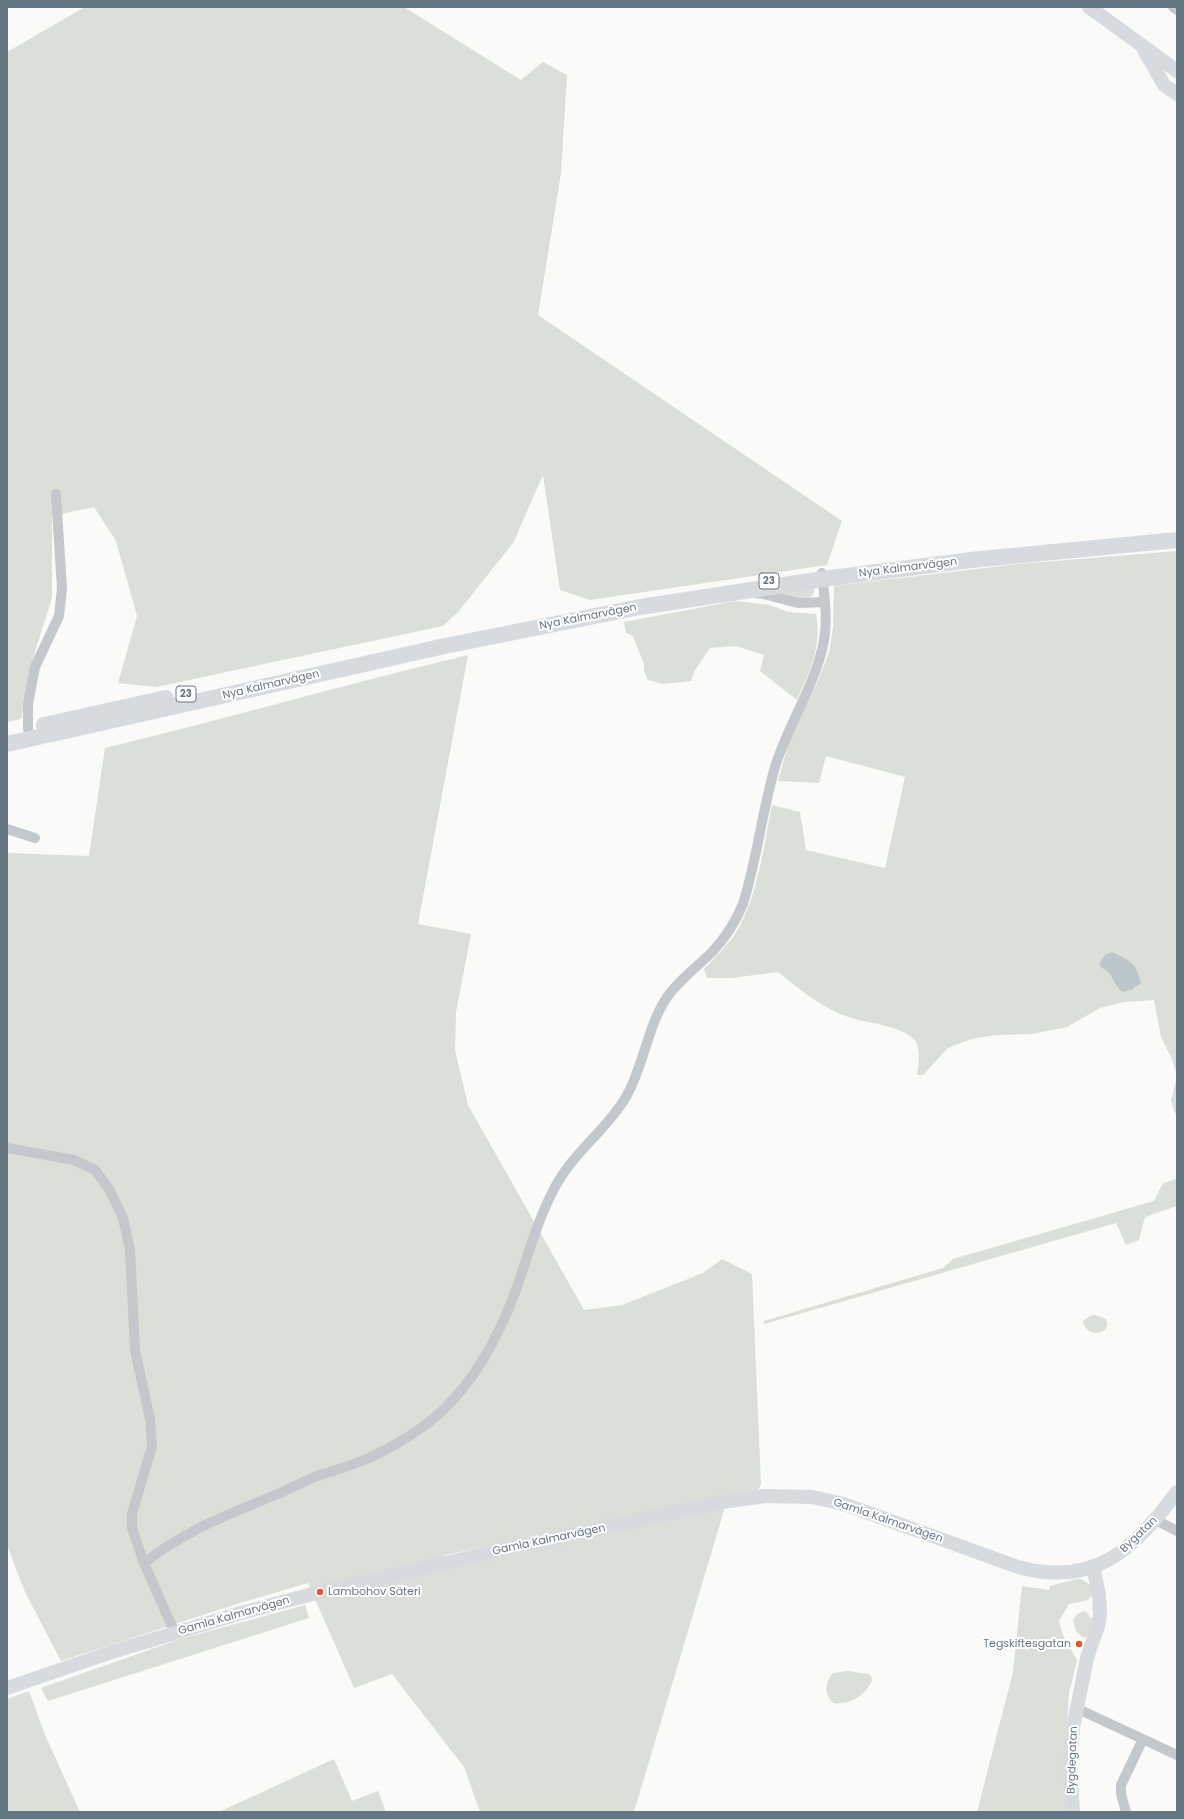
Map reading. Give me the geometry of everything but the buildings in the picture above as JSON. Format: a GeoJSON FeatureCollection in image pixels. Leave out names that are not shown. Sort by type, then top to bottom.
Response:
{"type":"FeatureCollection","features":[{"type":"Feature","properties":{"kind":"main road","name":"Nya Kalmarvägen"},"geometry":{"type":"LineString","coordinates":[[7,733],[445,639],[640,600],[985,553],[1177,534]]}},
{"type":"Feature","properties":{"kind":"main road","name":"Nya Kalmarvägen"},"geometry":{"type":"LineString","coordinates":[[7,744],[445,646],[640,607],[823,576],[1012,555],[1177,540]]}},
{"type":"Feature","properties":{"kind":"street"},"geometry":{"type":"LineString","coordinates":[[1089,7],[1177,71]]}},
{"type":"Feature","properties":{"kind":"street"},"geometry":{"type":"LineString","coordinates":[[1103,7],[1177,61]]}},
{"type":"Feature","properties":{"kind":"street"},"geometry":{"type":"LineString","coordinates":[[1173,7],[1177,10]]}},
{"type":"Feature","properties":{"kind":"street"},"geometry":{"type":"LineString","coordinates":[[1142,46],[1164,85],[1177,94]]}},
{"type":"Feature","properties":{"kind":"street"},"geometry":{"type":"LineString","coordinates":[[28,728],[28,704],[35,667],[59,616],[62,588],[56,494]]}},
{"type":"Feature","properties":{"kind":"street"},"geometry":{"type":"LineString","coordinates":[[144,1563],[160,1550],[192,1530],[318,1476],[368,1458],[411,1434],[444,1410],[472,1375],[503,1322],[544,1211],[561,1177],[576,1155],[611,1119],[627,1095],[657,1016],[667,997],[724,938],[737,918],[748,887],[775,768],[786,734],[818,664],[824,639],[825,602],[823,576]]}},
{"type":"Feature","properties":{"kind":"street"},"geometry":{"type":"LineString","coordinates":[[728,593],[763,594],[798,603],[825,602]]}},
{"type":"Feature","properties":{"kind":"street"},"geometry":{"type":"LineString","coordinates":[[7,829],[34,838]]}},
{"type":"Feature","properties":{"kind":"street"},"geometry":{"type":"LineString","coordinates":[[7,1148],[74,1160],[94,1170],[109,1189],[123,1218],[130,1250],[135,1350],[150,1419],[152,1446],[132,1514],[132,1528],[144,1563],[175,1633]]}},
{"type":"Feature","properties":{"kind":"street","name":"Bygatan"},"geometry":{"type":"LineString","coordinates":[[1093,1566],[1125,1550],[1156,1520],[1177,1492]]}},
{"type":"Feature","properties":{"kind":"street","name":"Gamla Kalmarvägen"},"geometry":{"type":"LineString","coordinates":[[7,1688],[241,1613],[384,1577],[722,1502],[765,1496],[812,1497],[844,1504],[1000,1561],[1030,1570],[1056,1573],[1070,1572],[1093,1566]]}},
{"type":"Feature","properties":{"kind":"street"},"geometry":{"type":"LineString","coordinates":[[1156,1520],[1177,1531]]}},
{"type":"Feature","properties":{"kind":"street"},"geometry":{"type":"LineString","coordinates":[[1093,1566],[1099,1594],[1098,1626],[1087,1658],[1076,1708],[1177,1755]]}},
{"type":"Feature","properties":{"kind":"street","name":"Bygdegatan"},"geometry":{"type":"LineString","coordinates":[[1073,1812],[1070,1765],[1076,1708]]}},
{"type":"Feature","properties":{"kind":"street"},"geometry":{"type":"LineString","coordinates":[[1126,1812],[1121,1794],[1121,1785],[1143,1739]]}},
{"type":"Feature","properties":{"kind":"shaded area"},"geometry":{"type":"Polygon","coordinates":[[[85,7],[404,7],[521,80],[543,62],[567,75],[561,173],[538,315],[842,521],[827,565],[590,600],[560,590],[543,475],[513,543],[458,612],[443,626],[156,687],[118,683],[137,616],[116,541],[94,507],[52,516],[52,598],[33,658],[21,719],[7,722],[7,52],[85,7]]]}},
{"type":"Feature","properties":{"kind":"shaded area"},"geometry":{"type":"Polygon","coordinates":[[[1177,551],[1177,1076],[1172,1059],[1161,1037],[1154,1000],[1124,1002],[1100,1008],[1067,1027],[1033,1034],[995,1035],[971,1039],[948,1048],[923,1075],[917,1075],[919,1058],[918,1046],[911,1037],[904,1032],[886,1026],[851,1018],[831,1010],[803,992],[778,972],[732,978],[707,978],[704,969],[733,937],[748,908],[754,891],[772,805],[800,812],[806,850],[885,868],[905,777],[826,756],[819,783],[778,781],[790,738],[818,681],[829,652],[833,628],[834,586],[1018,564],[1177,551]]]}},
{"type":"Feature","properties":{"kind":"shaded area"},"geometry":{"type":"Polygon","coordinates":[[[814,587],[814,593],[812,596],[800,600],[768,590],[814,587]]]}},
{"type":"Feature","properties":{"kind":"shaded area"},"geometry":{"type":"Polygon","coordinates":[[[735,601],[770,605],[788,612],[816,614],[817,637],[814,658],[797,700],[760,671],[764,655],[736,646],[710,648],[695,670],[691,681],[663,684],[648,680],[644,671],[644,664],[633,636],[626,633],[624,622],[735,601]]]}},
{"type":"Feature","properties":{"kind":"shaded area"},"geometry":{"type":"Polygon","coordinates":[[[468,655],[418,924],[471,934],[456,1012],[455,1050],[468,1105],[584,1310],[622,1305],[703,1273],[722,1259],[752,1274],[761,1485],[757,1491],[445,1555],[448,1569],[725,1507],[634,1812],[480,1812],[464,1767],[392,1674],[354,1688],[308,1583],[237,1604],[61,1661],[25,1592],[7,1545],[7,853],[89,856],[105,748],[468,655]]]}},
{"type":"Feature","properties":{"kind":"shaded area"},"geometry":{"type":"Polygon","coordinates":[[[1112,952],[1128,960],[1137,971],[1141,983],[1131,990],[1123,992],[1120,990],[1109,973],[1099,964],[1105,955],[1112,952]]]}},
{"type":"Feature","properties":{"kind":"shaded area"},"geometry":{"type":"Polygon","coordinates":[[[1177,1076],[1177,1118],[1171,1101],[1177,1076]]]}},
{"type":"Feature","properties":{"kind":"shaded area"},"geometry":{"type":"Polygon","coordinates":[[[1177,1178],[1177,1206],[1145,1217],[1139,1240],[1126,1245],[1116,1223],[764,1324],[764,1321],[943,1268],[953,1259],[1154,1201],[1163,1183],[1177,1178]]]}},
{"type":"Feature","properties":{"kind":"shaded area"},"geometry":{"type":"Polygon","coordinates":[[[1095,1315],[1106,1319],[1107,1324],[1106,1329],[1098,1333],[1089,1331],[1085,1327],[1083,1321],[1090,1316],[1095,1315]]]}},
{"type":"Feature","properties":{"kind":"shaded area"},"geometry":{"type":"Polygon","coordinates":[[[1081,1579],[1092,1586],[1092,1596],[1088,1600],[1069,1604],[1059,1621],[1063,1635],[1077,1660],[1069,1694],[1065,1753],[1069,1812],[977,1812],[1013,1672],[1022,1586],[1049,1590],[1050,1586],[1081,1579]]]}},
{"type":"Feature","properties":{"kind":"shaded area"},"geometry":{"type":"Polygon","coordinates":[[[305,1605],[309,1618],[48,1701],[41,1688],[180,1639],[305,1605]]]}},
{"type":"Feature","properties":{"kind":"shaded area"},"geometry":{"type":"Polygon","coordinates":[[[1085,1611],[1092,1619],[1090,1635],[1083,1638],[1076,1631],[1073,1620],[1077,1614],[1085,1611]]]}},
{"type":"Feature","properties":{"kind":"shaded area"},"geometry":{"type":"Polygon","coordinates":[[[847,1671],[869,1674],[872,1681],[861,1695],[851,1701],[846,1703],[834,1703],[828,1696],[826,1688],[828,1680],[833,1673],[847,1671]]]}},
{"type":"Feature","properties":{"kind":"shaded area"},"geometry":{"type":"Polygon","coordinates":[[[29,1691],[45,1735],[80,1812],[7,1812],[7,1699],[29,1691]]]}},
{"type":"Feature","properties":{"kind":"shaded area"},"geometry":{"type":"Polygon","coordinates":[[[334,1759],[352,1801],[378,1791],[386,1812],[219,1812],[334,1759]]]}},
{"type":"Feature","properties":{"kind":"place","name":"Lambohov Säteri"},"geometry":{"type":"Point","coordinates":[320,1592]}},
{"type":"Feature","properties":{"kind":"place","name":"Tegskiftesgatan"},"geometry":{"type":"Point","coordinates":[1079,1644]}}]}
